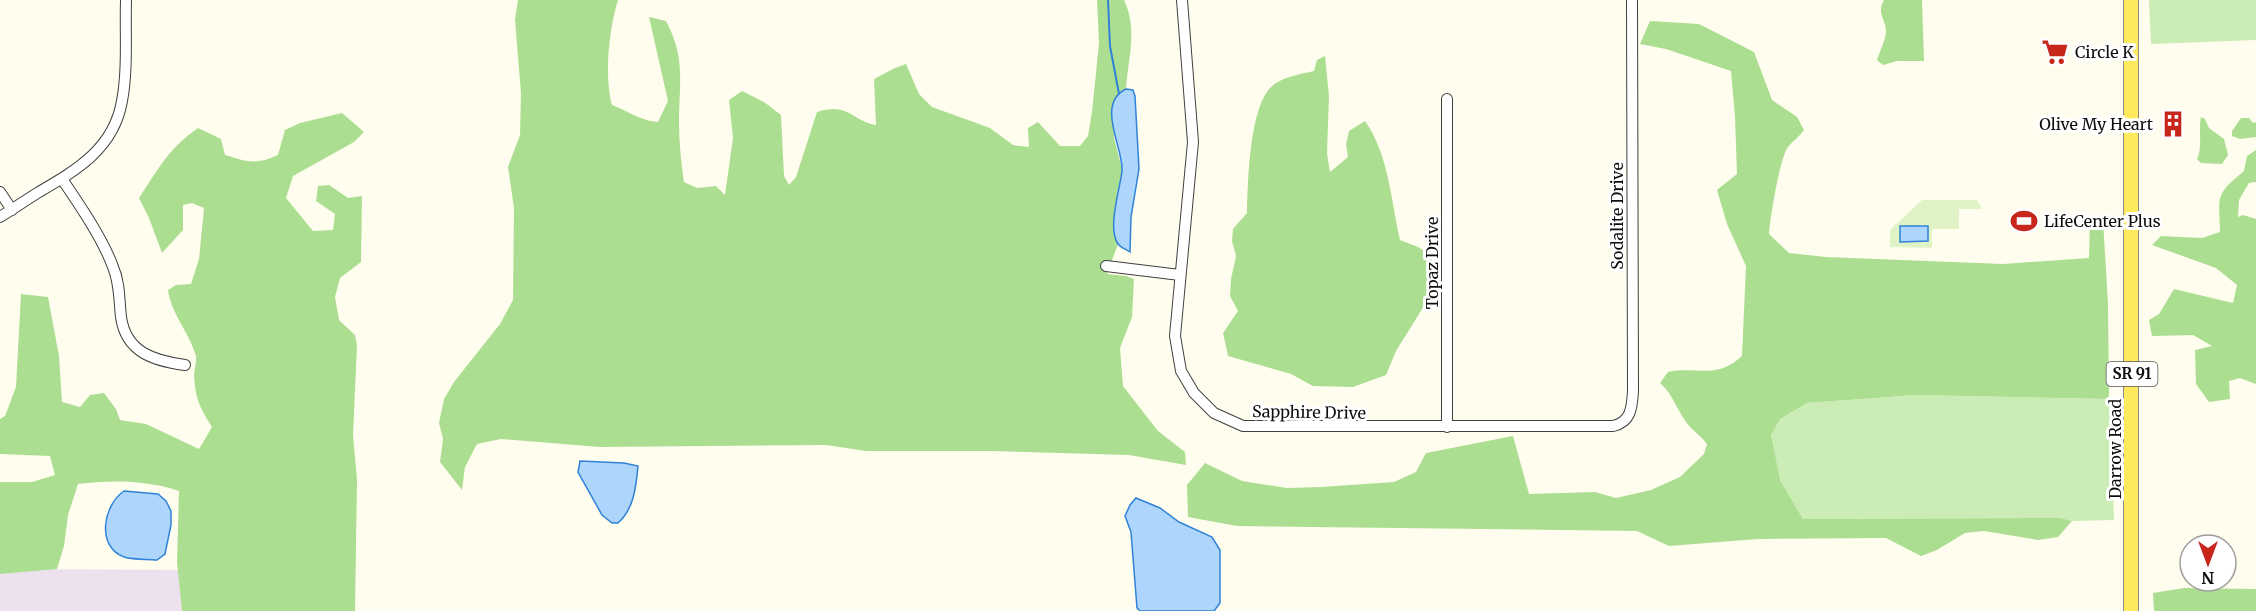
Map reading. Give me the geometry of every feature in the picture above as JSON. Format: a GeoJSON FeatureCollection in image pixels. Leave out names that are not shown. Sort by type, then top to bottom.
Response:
{"type":"FeatureCollection","features":[{"type":"Feature","properties":{"kind":"main road","name":"Darrow Road"},"geometry":{"type":"LineString","coordinates":[[2131,0],[2131,611]]}},
{"type":"Feature","properties":{"kind":"street"},"geometry":{"type":"LineString","coordinates":[[0,217],[62,180],[93,156],[106,140],[116,122],[124,90],[126,0]]}},
{"type":"Feature","properties":{"kind":"street","name":"Sapphire Drive"},"geometry":{"type":"LineString","coordinates":[[1182,0],[1194,130],[1175,324],[1181,371],[1203,404],[1223,418],[1243,426],[1596,427],[1617,425]]}},
{"type":"Feature","properties":{"kind":"street","name":"Sodalite Drive"},"geometry":{"type":"LineString","coordinates":[[1617,425],[1627,418],[1630,412],[1633,391],[1632,0]]}},
{"type":"Feature","properties":{"kind":"street","name":"Topaz Drive"},"geometry":{"type":"LineString","coordinates":[[1447,99],[1447,427]]}},
{"type":"Feature","properties":{"kind":"street"},"geometry":{"type":"LineString","coordinates":[[62,180],[112,264],[119,286],[122,321],[129,338],[147,356],[162,362],[185,365]]}},
{"type":"Feature","properties":{"kind":"street"},"geometry":{"type":"LineString","coordinates":[[0,192],[12,210]]}},
{"type":"Feature","properties":{"kind":"street"},"geometry":{"type":"LineString","coordinates":[[1106,266],[1180,274]]}},
{"type":"Feature","properties":{"kind":"shaded area"},"geometry":{"type":"Polygon","coordinates":[[[0,569],[193,570],[193,611],[0,611],[0,569]]]}},
{"type":"Feature","properties":{"kind":"green space"},"geometry":{"type":"Polygon","coordinates":[[[518,0],[618,0],[609,52],[608,80],[612,105],[640,118],[658,122],[668,101],[649,17],[666,21],[679,59],[679,137],[684,182],[697,188],[716,186],[725,195],[733,138],[729,100],[742,91],[764,102],[781,115],[784,176],[789,185],[796,177],[817,112],[828,109],[843,110],[867,123],[876,125],[874,79],[906,64],[919,94],[932,107],[990,128],[1013,145],[1029,147],[1028,128],[1038,122],[1060,146],[1080,146],[1088,136],[1092,112],[1099,43],[1097,0],[1124,0],[1130,22],[1131,44],[1126,89],[1120,92],[1116,99],[1114,138],[1122,169],[1115,212],[1118,244],[1107,274],[1134,279],[1132,317],[1120,348],[1123,386],[1158,431],[1185,452],[1186,465],[1129,455],[992,451],[866,451],[826,445],[599,447],[501,439],[477,444],[465,467],[462,490],[440,462],[443,439],[439,423],[444,399],[454,382],[500,324],[513,300],[514,208],[508,167],[520,135],[521,93],[515,20],[518,0]]]}},
{"type":"Feature","properties":{"kind":"green space"},"geometry":{"type":"Polygon","coordinates":[[[1884,0],[1922,0],[1924,61],[1897,61],[1883,65],[1877,60],[1886,32],[1881,12],[1884,0]]]}},
{"type":"Feature","properties":{"kind":"green space"},"geometry":{"type":"Polygon","coordinates":[[[2149,0],[2256,0],[2256,40],[2151,44],[2149,0]]]}},
{"type":"Feature","properties":{"kind":"green space"},"geometry":{"type":"Polygon","coordinates":[[[1650,21],[1699,24],[1754,52],[1772,100],[1797,117],[1804,130],[1785,153],[1776,189],[1769,234],[1789,253],[1826,257],[2003,264],[2089,258],[2090,217],[2103,220],[2108,304],[2109,399],[1916,395],[1807,403],[1780,419],[1771,435],[1780,480],[1803,519],[2061,518],[2072,521],[2058,537],[2038,540],[1984,531],[1965,533],[1937,550],[1921,556],[1886,538],[1758,539],[1669,546],[1637,531],[1237,526],[1188,517],[1187,485],[1205,463],[1242,481],[1287,488],[1394,482],[1416,472],[1426,453],[1513,436],[1529,494],[1595,492],[1616,498],[1651,490],[1680,477],[1704,454],[1707,444],[1686,422],[1669,393],[1660,383],[1668,372],[1715,370],[1724,368],[1742,356],[1746,266],[1727,224],[1717,190],[1737,174],[1731,71],[1666,49],[1640,44],[1650,21]]]}},
{"type":"Feature","properties":{"kind":"green space"},"geometry":{"type":"Polygon","coordinates":[[[1325,56],[1329,96],[1327,154],[1330,172],[1348,157],[1346,144],[1349,131],[1365,121],[1373,134],[1384,163],[1400,240],[1432,256],[1424,306],[1396,351],[1386,375],[1353,387],[1313,386],[1291,374],[1228,356],[1223,333],[1238,311],[1230,296],[1236,256],[1232,241],[1233,229],[1247,213],[1251,147],[1258,112],[1271,87],[1286,78],[1314,71],[1317,60],[1325,56]]]}},
{"type":"Feature","properties":{"kind":"green space"},"geometry":{"type":"Polygon","coordinates":[[[342,113],[364,132],[354,142],[293,176],[286,198],[313,231],[333,230],[335,214],[316,201],[318,186],[329,185],[348,198],[362,196],[361,262],[340,278],[335,297],[339,320],[355,335],[357,345],[353,435],[357,480],[355,611],[182,611],[177,562],[179,491],[142,483],[78,484],[68,515],[64,546],[57,569],[0,574],[0,482],[32,482],[55,475],[50,456],[0,454],[0,419],[5,416],[16,387],[21,294],[48,297],[59,356],[62,402],[80,407],[90,395],[104,393],[116,409],[120,420],[146,424],[199,449],[212,427],[197,397],[194,376],[196,356],[172,306],[168,290],[176,285],[191,284],[199,259],[204,208],[192,203],[183,205],[183,230],[162,253],[139,198],[171,151],[198,128],[221,139],[225,155],[246,161],[258,161],[278,155],[285,130],[300,123],[342,113]]]}},
{"type":"Feature","properties":{"kind":"green space"},"geometry":{"type":"Polygon","coordinates":[[[2201,117],[2205,119],[2209,128],[2224,139],[2228,155],[2222,164],[2201,163],[2197,159],[2200,149],[2201,117]]]}},
{"type":"Feature","properties":{"kind":"green space"},"geometry":{"type":"Polygon","coordinates":[[[2241,118],[2249,118],[2253,123],[2256,122],[2256,137],[2240,139],[2232,136],[2232,131],[2241,118]]]}},
{"type":"Feature","properties":{"kind":"green space"},"geometry":{"type":"Polygon","coordinates":[[[2256,150],[2256,182],[2249,183],[2239,200],[2238,217],[2243,215],[2256,219],[2256,384],[2240,378],[2229,381],[2230,399],[2209,402],[2196,384],[2195,350],[2212,346],[2193,335],[2152,336],[2149,320],[2159,314],[2174,289],[2233,303],[2237,285],[2216,268],[2152,245],[2161,236],[2202,238],[2220,232],[2219,210],[2223,191],[2244,171],[2247,156],[2256,150]]]}},
{"type":"Feature","properties":{"kind":"green space"},"geometry":{"type":"Polygon","coordinates":[[[1922,200],[1977,200],[1982,209],[1959,209],[1959,229],[1932,229],[1932,248],[1890,247],[1890,230],[1922,200]]]}},
{"type":"Feature","properties":{"kind":"green space"},"geometry":{"type":"Polygon","coordinates":[[[1916,395],[2109,399],[2114,520],[2072,521],[2061,518],[1803,519],[1780,480],[1774,456],[1771,435],[1779,419],[1807,403],[1916,395]]]}},
{"type":"Feature","properties":{"kind":"green space"},"geometry":{"type":"Polygon","coordinates":[[[2178,589],[2178,593],[2238,593],[2238,589],[2256,589],[2256,611],[2154,611],[2153,593],[2178,589]]]}},
{"type":"Feature","properties":{"kind":"water"},"geometry":{"type":"Polygon","coordinates":[[[1126,89],[1133,90],[1135,96],[1139,169],[1131,217],[1130,252],[1118,244],[1114,228],[1122,171],[1112,116],[1117,96],[1126,89]]]}},
{"type":"Feature","properties":{"kind":"water"},"geometry":{"type":"Polygon","coordinates":[[[1900,226],[1928,226],[1928,241],[1900,242],[1900,226]]]}},
{"type":"Feature","properties":{"kind":"water"},"geometry":{"type":"Polygon","coordinates":[[[580,461],[638,466],[631,504],[618,523],[612,523],[602,515],[578,472],[580,461]]]}},
{"type":"Feature","properties":{"kind":"water"},"geometry":{"type":"Polygon","coordinates":[[[124,491],[158,494],[166,501],[171,511],[171,525],[165,554],[157,560],[124,557],[115,552],[109,544],[106,535],[107,515],[117,497],[124,491]]]}},
{"type":"Feature","properties":{"kind":"water"},"geometry":{"type":"Polygon","coordinates":[[[1136,498],[1160,508],[1179,522],[1212,537],[1220,550],[1220,603],[1214,611],[1140,611],[1137,608],[1131,532],[1125,516],[1136,498]]]}},
{"type":"Feature","properties":{"kind":"waterway"},"geometry":{"type":"LineString","coordinates":[[1108,0],[1110,46],[1119,94]]}},
{"type":"Feature","properties":{"kind":"place","name":"Circle K"},"geometry":{"type":"Point","coordinates":[2055,52]}},
{"type":"Feature","properties":{"kind":"place","name":"Olive My Heart"},"geometry":{"type":"Point","coordinates":[2173,124]}},
{"type":"Feature","properties":{"kind":"place","name":"LifeCenter Plus"},"geometry":{"type":"Point","coordinates":[2024,221]}}]}
